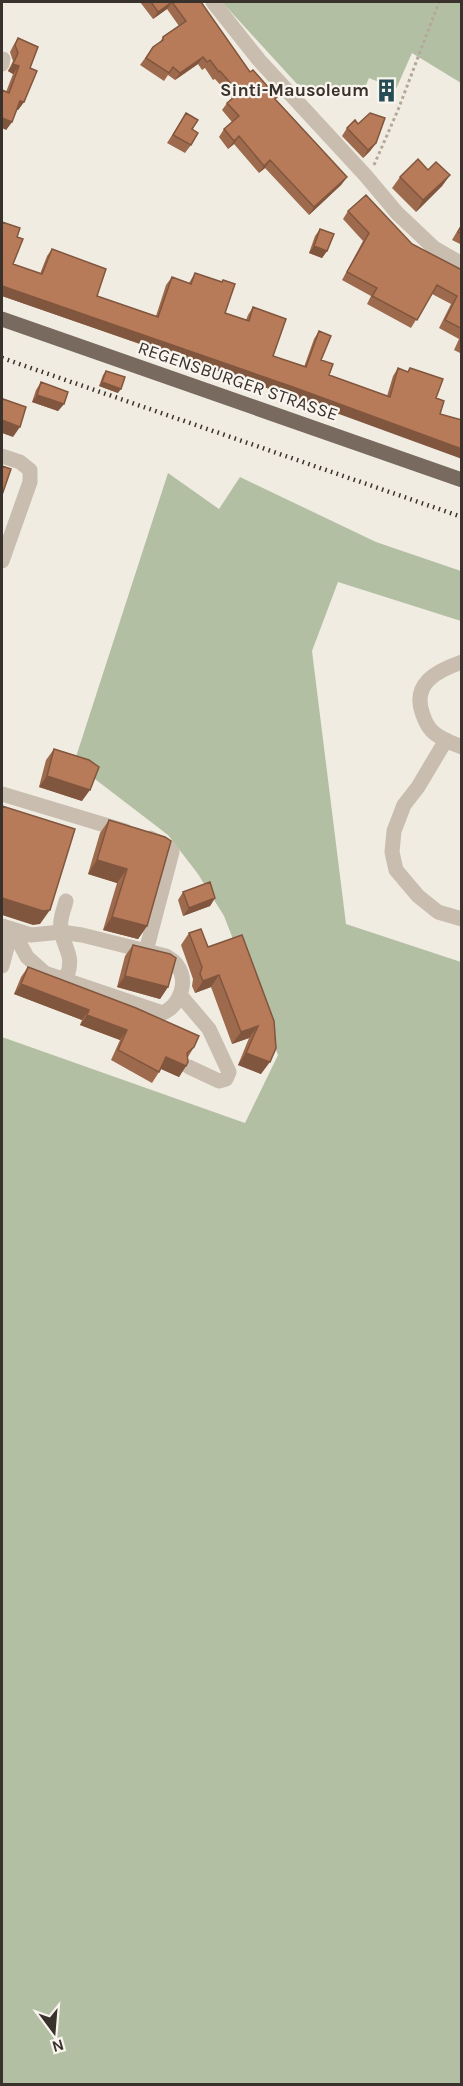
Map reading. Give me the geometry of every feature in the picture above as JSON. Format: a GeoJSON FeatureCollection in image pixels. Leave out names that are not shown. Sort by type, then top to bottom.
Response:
{"type":"FeatureCollection","features":[{"type":"Feature","properties":{"kind":"main road","name":"REGENSBURGER STRASSE"},"geometry":{"type":"LineString","coordinates":[[2,319],[462,480]]}},
{"type":"Feature","properties":{"kind":"street"},"geometry":{"type":"LineString","coordinates":[[213,2],[259,60],[397,213],[434,248],[462,264]]}},
{"type":"Feature","properties":{"kind":"street"},"geometry":{"type":"LineString","coordinates":[[2,456],[20,462],[30,470],[30,482],[2,561]]}},
{"type":"Feature","properties":{"kind":"street"},"geometry":{"type":"LineString","coordinates":[[462,662],[435,675],[423,685],[419,696],[420,709],[425,722],[433,732],[462,747]]}},
{"type":"Feature","properties":{"kind":"street"},"geometry":{"type":"LineString","coordinates":[[447,740],[404,805],[394,831],[392,852],[396,870],[418,897],[438,912],[462,919]]}},
{"type":"Feature","properties":{"kind":"street"},"geometry":{"type":"LineString","coordinates":[[2,794],[160,841],[169,847],[172,852],[171,860],[146,951]]}},
{"type":"Feature","properties":{"kind":"street"},"geometry":{"type":"LineString","coordinates":[[60,978],[67,976],[71,965],[60,922],[66,901]]}},
{"type":"Feature","properties":{"kind":"street"},"geometry":{"type":"LineString","coordinates":[[7,928],[31,935],[61,932],[166,956],[177,964],[182,978],[181,996],[174,1008],[163,1013],[45,973],[27,957],[7,928]]}},
{"type":"Feature","properties":{"kind":"street"},"geometry":{"type":"LineString","coordinates":[[2,966],[7,928]]}},
{"type":"Feature","properties":{"kind":"street"},"geometry":{"type":"LineString","coordinates":[[181,996],[208,1029],[229,1072],[226,1079],[219,1081],[189,1067]]}},
{"type":"Feature","properties":{"kind":"path"},"geometry":{"type":"LineString","coordinates":[[366,176],[375,164],[398,110],[439,2]]}},
{"type":"Feature","properties":{"kind":"green space"},"geometry":{"type":"Polygon","coordinates":[[[222,2],[461,2],[461,83],[412,53],[396,89],[369,78],[361,97],[297,84],[222,2]]]}},
{"type":"Feature","properties":{"kind":"green space"},"geometry":{"type":"Polygon","coordinates":[[[168,473],[219,509],[240,477],[376,542],[461,571],[461,621],[338,582],[312,651],[346,924],[461,962],[461,2084],[2,2084],[2,1037],[245,1123],[278,1055],[224,916],[198,874],[168,835],[74,763],[168,473]]]}},
{"type":"Feature","properties":{"kind":"building"},"geometry":{"type":"Polygon","coordinates":[[[151,2],[172,2],[158,12],[151,2]]]}},
{"type":"Feature","properties":{"kind":"building"},"geometry":{"type":"Polygon","coordinates":[[[172,2],[201,2],[250,72],[253,70],[277,97],[275,99],[347,177],[314,207],[270,160],[264,166],[239,136],[234,141],[224,129],[239,116],[227,103],[239,93],[210,60],[207,62],[203,57],[180,73],[173,67],[169,73],[146,58],[153,47],[163,40],[163,37],[186,21],[172,2]]]}},
{"type":"Feature","properties":{"kind":"building"},"geometry":{"type":"Polygon","coordinates":[[[18,38],[38,47],[30,68],[37,71],[24,102],[20,101],[12,122],[2,118],[2,90],[9,93],[19,66],[13,64],[18,53],[15,45],[18,38]]]}},
{"type":"Feature","properties":{"kind":"building"},"geometry":{"type":"Polygon","coordinates":[[[186,113],[198,120],[192,129],[198,133],[191,145],[173,135],[186,113]]]}},
{"type":"Feature","properties":{"kind":"building"},"geometry":{"type":"Polygon","coordinates":[[[370,113],[385,118],[376,143],[368,150],[347,128],[355,120],[358,124],[370,113]]]}},
{"type":"Feature","properties":{"kind":"building"},"geometry":{"type":"Polygon","coordinates":[[[418,159],[428,170],[436,162],[450,175],[423,200],[400,177],[418,159]]]}},
{"type":"Feature","properties":{"kind":"building"},"geometry":{"type":"Polygon","coordinates":[[[366,195],[412,244],[462,270],[462,329],[445,320],[457,296],[437,285],[417,320],[372,296],[377,288],[347,272],[369,233],[348,211],[366,195]]]}},
{"type":"Feature","properties":{"kind":"building"},"geometry":{"type":"Polygon","coordinates":[[[2,222],[20,228],[17,237],[23,239],[13,264],[42,274],[52,249],[106,269],[97,296],[158,317],[172,277],[191,284],[195,273],[235,284],[225,313],[249,321],[253,307],[286,319],[273,356],[306,367],[319,331],[331,336],[321,360],[333,364],[329,375],[390,397],[398,368],[408,372],[410,368],[443,379],[436,398],[444,401],[440,414],[462,420],[462,449],[293,387],[2,286],[2,222]]]}},
{"type":"Feature","properties":{"kind":"building"},"geometry":{"type":"Polygon","coordinates":[[[320,229],[334,234],[327,251],[314,246],[320,229]]]}},
{"type":"Feature","properties":{"kind":"building"},"geometry":{"type":"Polygon","coordinates":[[[106,371],[125,377],[121,389],[102,382],[106,371]]]}},
{"type":"Feature","properties":{"kind":"building"},"geometry":{"type":"Polygon","coordinates":[[[41,382],[68,392],[64,404],[37,395],[41,382]]]}},
{"type":"Feature","properties":{"kind":"building"},"geometry":{"type":"Polygon","coordinates":[[[3,399],[26,407],[20,427],[2,420],[3,399]]]}},
{"type":"Feature","properties":{"kind":"building"},"geometry":{"type":"Polygon","coordinates":[[[2,466],[11,469],[2,495],[2,466]]]}},
{"type":"Feature","properties":{"kind":"building"},"geometry":{"type":"Polygon","coordinates":[[[54,749],[89,760],[99,767],[90,790],[47,776],[54,749]]]}},
{"type":"Feature","properties":{"kind":"building"},"geometry":{"type":"Polygon","coordinates":[[[2,806],[75,829],[50,910],[43,911],[2,898],[2,806]]]}},
{"type":"Feature","properties":{"kind":"building"},"geometry":{"type":"Polygon","coordinates":[[[109,820],[165,837],[171,841],[147,926],[112,917],[127,869],[97,860],[109,820]]]}},
{"type":"Feature","properties":{"kind":"building"},"geometry":{"type":"Polygon","coordinates":[[[210,882],[215,898],[189,908],[183,892],[210,882]]]}},
{"type":"Feature","properties":{"kind":"building"},"geometry":{"type":"Polygon","coordinates":[[[201,929],[208,947],[242,935],[274,1021],[276,1048],[270,1062],[246,1053],[258,1026],[241,1032],[219,975],[203,981],[200,974],[202,967],[189,933],[201,929]]]}},
{"type":"Feature","properties":{"kind":"building"},"geometry":{"type":"Polygon","coordinates":[[[133,945],[170,954],[176,958],[168,987],[125,976],[133,945]]]}},
{"type":"Feature","properties":{"kind":"building"},"geometry":{"type":"Polygon","coordinates":[[[28,967],[136,1008],[199,1036],[194,1047],[187,1053],[186,1066],[166,1057],[159,1072],[118,1050],[127,1030],[87,1015],[89,1010],[21,984],[28,967]]]}},
{"type":"Feature","properties":{"kind":"railway"},"geometry":{"type":"LineString","coordinates":[[2,358],[462,517]]}},
{"type":"Feature","properties":{"kind":"place","name":"Sinti-Mausoleum"},"geometry":{"type":"Point","coordinates":[387,90]}}]}
